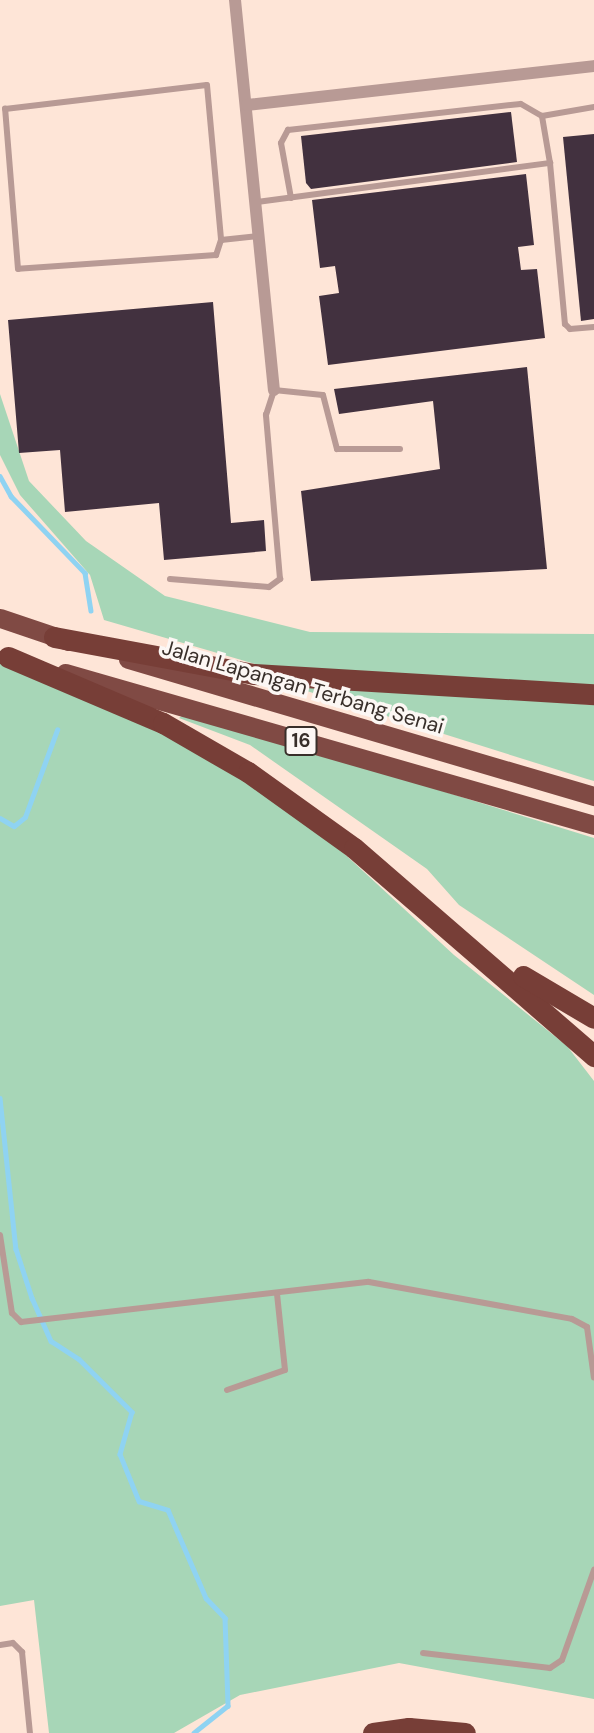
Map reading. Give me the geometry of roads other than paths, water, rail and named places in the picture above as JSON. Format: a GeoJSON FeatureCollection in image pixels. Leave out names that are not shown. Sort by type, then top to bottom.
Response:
{"type":"FeatureCollection","features":[{"type":"Feature","properties":{"kind":"highway","name":"Jalan Lapangan Terbang Senai"},"geometry":{"type":"LineString","coordinates":[[0,618],[54,637],[594,796]]}},
{"type":"Feature","properties":{"kind":"highway"},"geometry":{"type":"LineString","coordinates":[[54,637],[254,674],[594,694]]}},
{"type":"Feature","properties":{"kind":"highway"},"geometry":{"type":"LineString","coordinates":[[4,656],[163,723],[248,772],[474,946],[594,1056]]}},
{"type":"Feature","properties":{"kind":"highway","name":"16"},"geometry":{"type":"LineString","coordinates":[[4,656],[594,825]]}},
{"type":"Feature","properties":{"kind":"highway"},"geometry":{"type":"LineString","coordinates":[[474,946],[594,1018]]}},
{"type":"Feature","properties":{"kind":"highway"},"geometry":{"type":"LineString","coordinates":[[373,1733],[409,1728],[465,1733]]}},
{"type":"Feature","properties":{"kind":"street"},"geometry":{"type":"LineString","coordinates":[[235,0],[274,390]]}},
{"type":"Feature","properties":{"kind":"street"},"geometry":{"type":"LineString","coordinates":[[247,104],[594,66]]}},
{"type":"Feature","properties":{"kind":"lane"},"geometry":{"type":"LineString","coordinates":[[207,85],[221,240],[216,255],[18,269],[5,109],[207,85]]}},
{"type":"Feature","properties":{"kind":"lane"},"geometry":{"type":"LineString","coordinates":[[291,198],[281,143],[288,130],[505,104],[529,106],[542,116],[550,163],[565,324],[570,329],[594,327]]}},
{"type":"Feature","properties":{"kind":"lane"},"geometry":{"type":"LineString","coordinates":[[542,116],[594,107]]}},
{"type":"Feature","properties":{"kind":"lane"},"geometry":{"type":"LineString","coordinates":[[257,202],[550,163]]}},
{"type":"Feature","properties":{"kind":"lane"},"geometry":{"type":"LineString","coordinates":[[221,240],[260,236]]}},
{"type":"Feature","properties":{"kind":"lane"},"geometry":{"type":"LineString","coordinates":[[170,579],[269,587],[280,579],[266,415],[274,390],[323,395],[337,449],[400,449]]}},
{"type":"Feature","properties":{"kind":"lane"},"geometry":{"type":"LineString","coordinates":[[0,1235],[12,1314],[32,1323],[369,1282],[572,1319],[587,1327],[594,1378]]}},
{"type":"Feature","properties":{"kind":"lane"},"geometry":{"type":"LineString","coordinates":[[228,1390],[285,1370],[276,1294]]}},
{"type":"Feature","properties":{"kind":"lane"},"geometry":{"type":"LineString","coordinates":[[423,1653],[550,1668],[562,1660],[594,1570]]}},
{"type":"Feature","properties":{"kind":"lane"},"geometry":{"type":"LineString","coordinates":[[0,1645],[13,1643],[22,1652],[30,1733]]}},
{"type":"Feature","properties":{"kind":"waterway"},"geometry":{"type":"LineString","coordinates":[[0,476],[11,496],[85,573],[91,611]]}},
{"type":"Feature","properties":{"kind":"waterway"},"geometry":{"type":"LineString","coordinates":[[0,818],[14,826],[25,817],[57,730]]}},
{"type":"Feature","properties":{"kind":"waterway"},"geometry":{"type":"LineString","coordinates":[[0,1098],[16,1249],[32,1298],[51,1341],[79,1359],[132,1412],[120,1454],[139,1501],[168,1510],[206,1598],[225,1618],[228,1706],[194,1733]]}}]}
